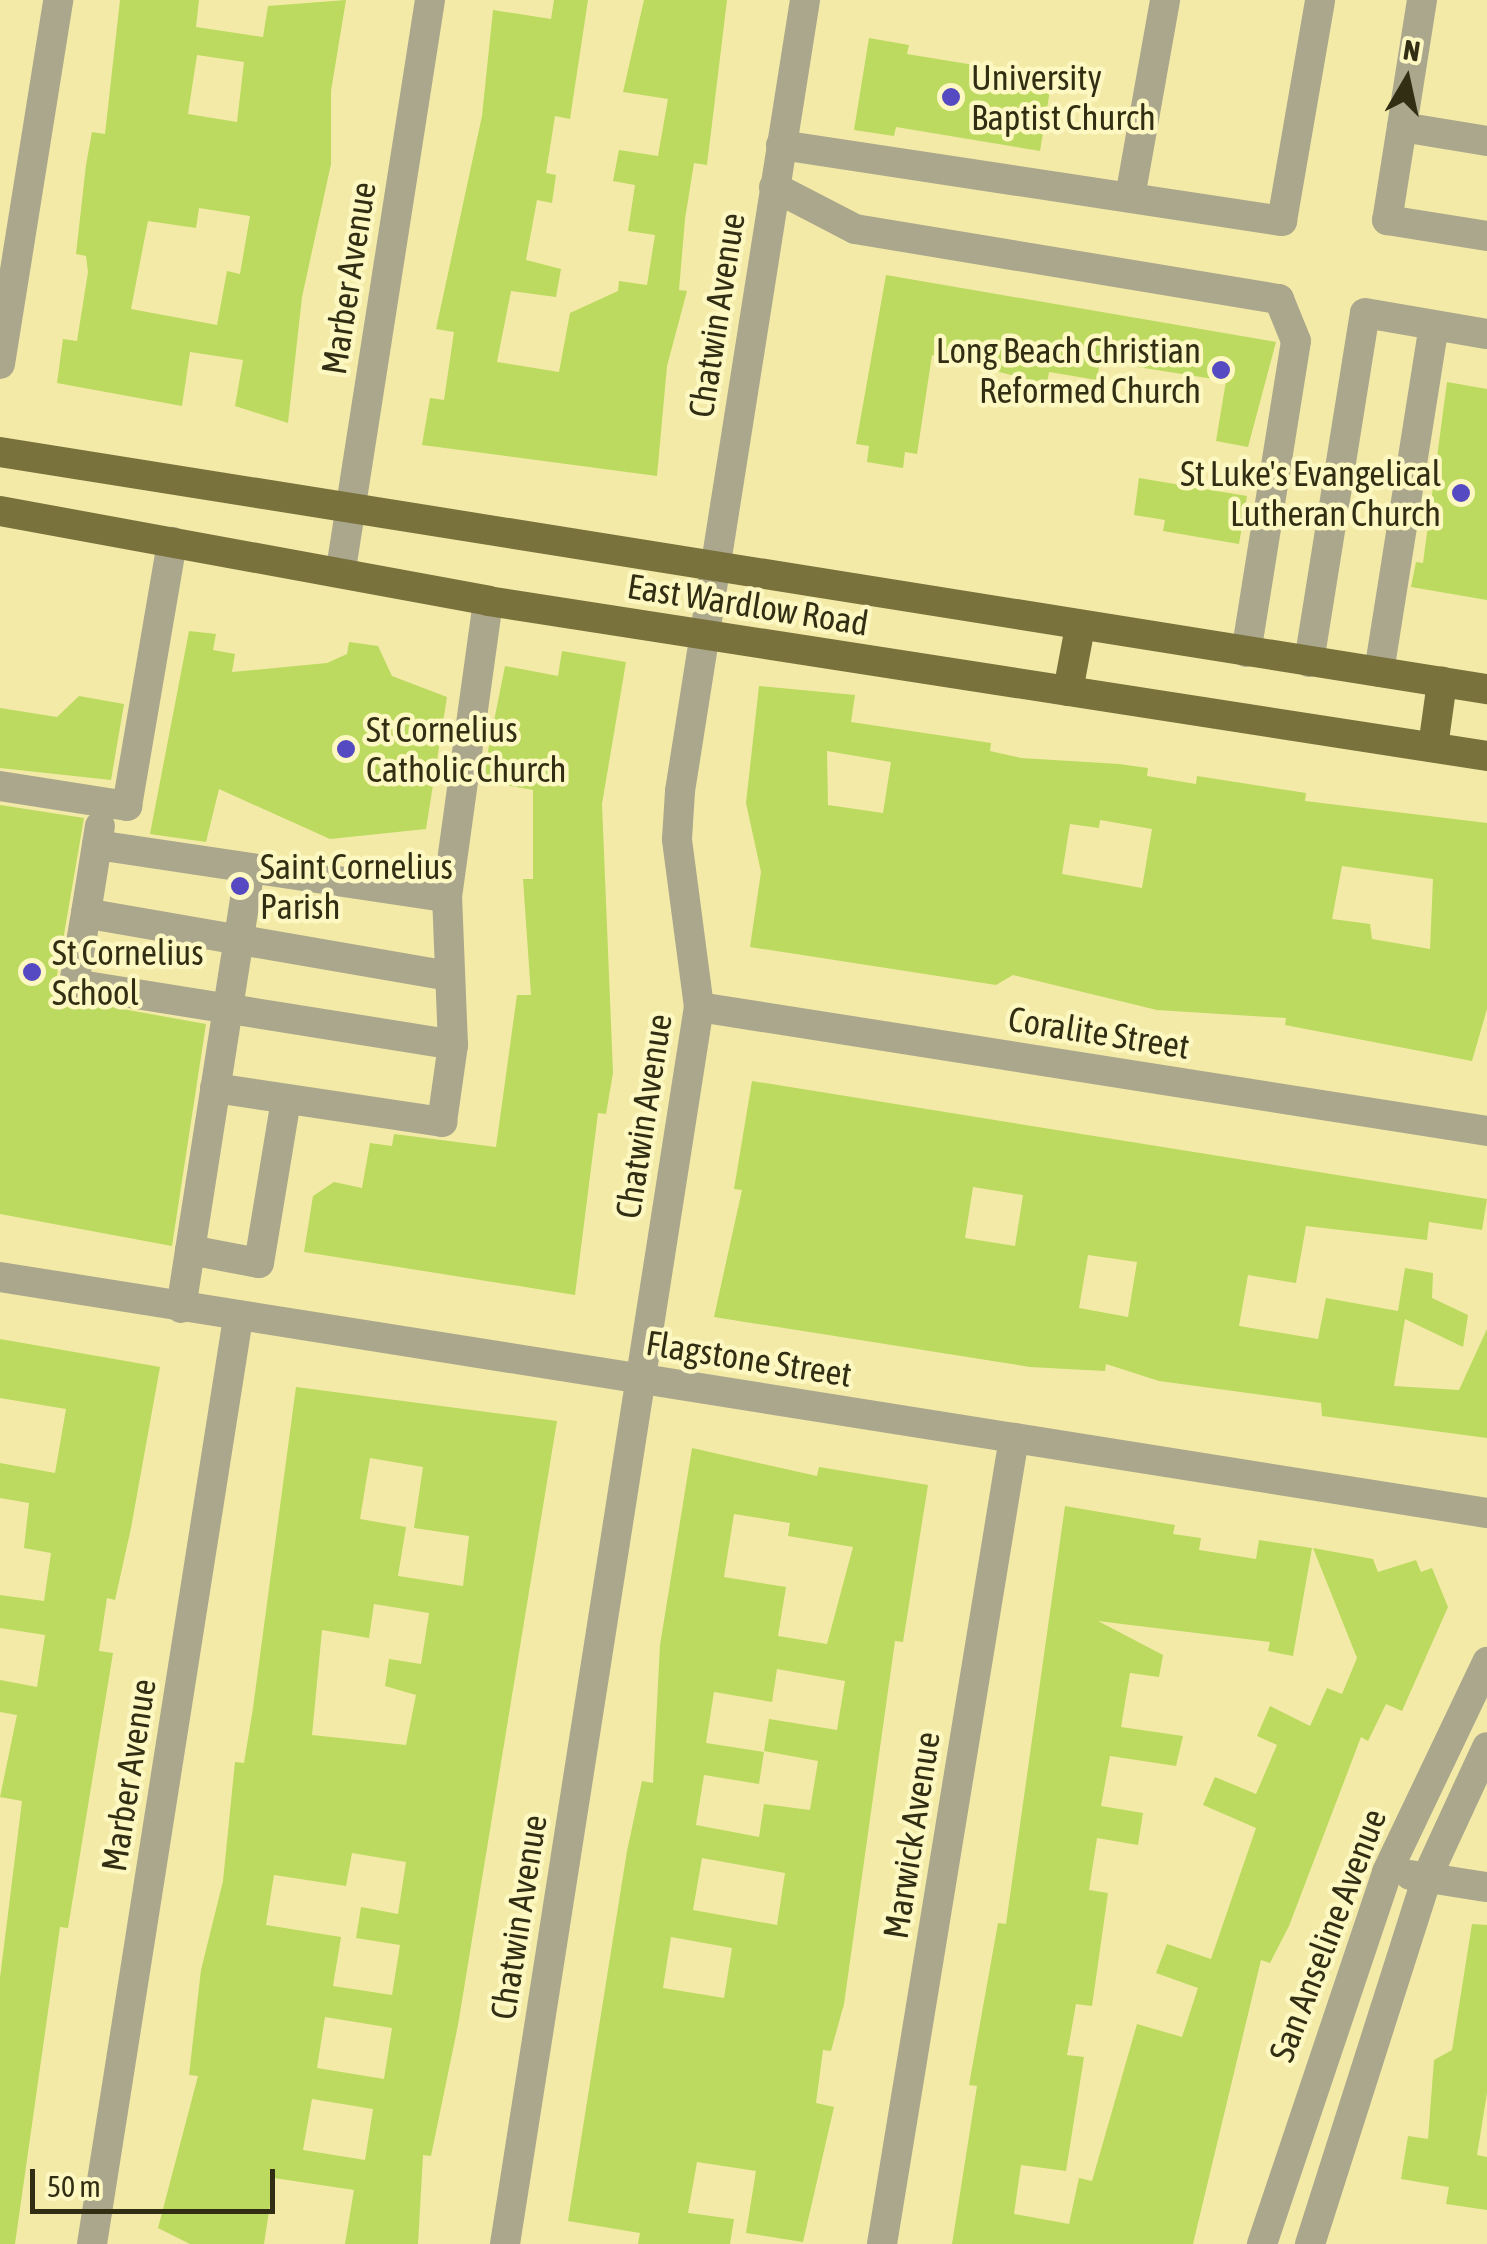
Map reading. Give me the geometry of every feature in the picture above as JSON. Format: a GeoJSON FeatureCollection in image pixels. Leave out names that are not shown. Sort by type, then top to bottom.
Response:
{"type":"FeatureCollection","features":[{"type":"Feature","properties":{"kind":"main road","name":"East Wardlow Road"},"geometry":{"type":"LineString","coordinates":[[0,452],[714,570],[1487,689]]}},
{"type":"Feature","properties":{"kind":"main road","name":"East Wardlow Road"},"geometry":{"type":"LineString","coordinates":[[0,511],[341,569],[488,601],[1487,756]]}},
{"type":"Feature","properties":{"kind":"main road"},"geometry":{"type":"LineString","coordinates":[[1068,691],[1080,627]]}},
{"type":"Feature","properties":{"kind":"main road"},"geometry":{"type":"LineString","coordinates":[[1433,747],[1442,682]]}},
{"type":"Feature","properties":{"kind":"street"},"geometry":{"type":"LineString","coordinates":[[0,364],[58,0]]}},
{"type":"Feature","properties":{"kind":"street","name":"Marber Avenue"},"geometry":{"type":"LineString","coordinates":[[341,569],[430,0]]}},
{"type":"Feature","properties":{"kind":"street","name":"Chatwin Avenue"},"geometry":{"type":"LineString","coordinates":[[505,2244],[699,1006],[677,839],[704,635],[804,0]]}},
{"type":"Feature","properties":{"kind":"street"},"geometry":{"type":"LineString","coordinates":[[1130,197],[1165,0]]}},
{"type":"Feature","properties":{"kind":"street"},"geometry":{"type":"LineString","coordinates":[[781,144],[1282,221],[1320,0]]}},
{"type":"Feature","properties":{"kind":"street"},"geometry":{"type":"LineString","coordinates":[[1422,0],[1386,220],[1487,236]]}},
{"type":"Feature","properties":{"kind":"street"},"geometry":{"type":"LineString","coordinates":[[1402,127],[1487,140]]}},
{"type":"Feature","properties":{"kind":"street"},"geometry":{"type":"LineString","coordinates":[[774,187],[855,228],[1280,298],[1296,340],[1246,652]]}},
{"type":"Feature","properties":{"kind":"street"},"geometry":{"type":"LineString","coordinates":[[1309,662],[1365,312],[1487,334]]}},
{"type":"Feature","properties":{"kind":"street"},"geometry":{"type":"LineString","coordinates":[[1379,672],[1434,325]]}},
{"type":"Feature","properties":{"kind":"street"},"geometry":{"type":"LineString","coordinates":[[0,786],[127,806],[172,542]]}},
{"type":"Feature","properties":{"kind":"street"},"geometry":{"type":"LineString","coordinates":[[215,1088],[442,1122],[453,1045],[446,897],[488,601]]}},
{"type":"Feature","properties":{"kind":"street"},"geometry":{"type":"LineString","coordinates":[[104,803],[74,984],[453,1045]]}},
{"type":"Feature","properties":{"kind":"street"},"geometry":{"type":"LineString","coordinates":[[97,845],[446,897]]}},
{"type":"Feature","properties":{"kind":"street"},"geometry":{"type":"LineString","coordinates":[[181,1308],[250,868]]}},
{"type":"Feature","properties":{"kind":"street"},"geometry":{"type":"LineString","coordinates":[[86,913],[449,976]]}},
{"type":"Feature","properties":{"kind":"street","name":"Coralite Street"},"geometry":{"type":"LineString","coordinates":[[699,1006],[1487,1131]]}},
{"type":"Feature","properties":{"kind":"street"},"geometry":{"type":"LineString","coordinates":[[190,1250],[259,1263],[286,1100]]}},
{"type":"Feature","properties":{"kind":"street","name":"Flagstone Street"},"geometry":{"type":"LineString","coordinates":[[0,1277],[238,1318],[1487,1513]]}},
{"type":"Feature","properties":{"kind":"street","name":"Marber Avenue"},"geometry":{"type":"LineString","coordinates":[[92,2244],[238,1318]]}},
{"type":"Feature","properties":{"kind":"street","name":"Marwick Avenue"},"geometry":{"type":"LineString","coordinates":[[882,2244],[1014,1438]]}},
{"type":"Feature","properties":{"kind":"street","name":"San Anseline Avenue"},"geometry":{"type":"LineString","coordinates":[[1262,2244],[1387,1872],[1487,1662]]}},
{"type":"Feature","properties":{"kind":"street","name":"San Anseline Avenue"},"geometry":{"type":"LineString","coordinates":[[1310,2244],[1427,1877],[1487,1747]]}},
{"type":"Feature","properties":{"kind":"street"},"geometry":{"type":"LineString","coordinates":[[1387,1872],[1487,1887]]}},
{"type":"Feature","properties":{"kind":"building"},"geometry":{"type":"Polygon","coordinates":[[[120,0],[199,0],[196,27],[263,37],[268,6],[346,0],[331,91],[331,164],[302,297],[288,423],[235,406],[243,360],[190,352],[182,406],[57,383],[63,339],[77,341],[88,272],[86,256],[76,254],[92,132],[105,134],[120,0]],[[197,55],[188,114],[237,122],[244,62],[197,55]],[[199,208],[196,228],[148,221],[131,309],[217,325],[227,271],[240,274],[250,216],[199,208]]]}},
{"type":"Feature","properties":{"kind":"building"},"geometry":{"type":"Polygon","coordinates":[[[554,0],[588,0],[570,119],[555,116],[546,173],[556,175],[552,203],[537,200],[526,260],[561,269],[556,297],[511,291],[497,362],[559,372],[570,313],[618,291],[619,281],[647,285],[655,235],[628,231],[635,185],[613,181],[619,150],[658,156],[668,99],[623,92],[644,0],[727,0],[707,165],[694,163],[685,219],[679,290],[687,291],[667,366],[657,476],[422,445],[430,398],[444,400],[454,332],[436,329],[482,116],[493,10],[551,19],[554,0]]]}},
{"type":"Feature","properties":{"kind":"building","name":"University Baptist Church"},"geometry":{"type":"Polygon","coordinates":[[[869,38],[909,45],[907,54],[1052,78],[1040,151],[896,127],[894,136],[854,130],[869,38]]]}},
{"type":"Feature","properties":{"kind":"building","name":"Long Beach Christian Reformed Church"},"geometry":{"type":"Polygon","coordinates":[[[886,275],[1276,342],[1248,447],[1216,441],[1226,381],[1100,361],[1097,380],[1049,372],[1047,384],[932,355],[917,454],[905,452],[903,468],[867,462],[869,446],[856,444],[886,275]]]}},
{"type":"Feature","properties":{"kind":"building","name":"St Luke's Evangelical Lutheran Church"},"geometry":{"type":"Polygon","coordinates":[[[1447,382],[1487,389],[1487,600],[1411,587],[1416,562],[1423,563],[1447,382]]]}},
{"type":"Feature","properties":{"kind":"building"},"geometry":{"type":"Polygon","coordinates":[[[1139,478],[1247,496],[1239,544],[1163,531],[1165,520],[1134,515],[1139,478]]]}},
{"type":"Feature","properties":{"kind":"building","name":"St Cornelius Catholic Church"},"geometry":{"type":"Polygon","coordinates":[[[189,631],[216,634],[213,650],[235,654],[232,672],[327,663],[347,654],[349,642],[378,646],[392,676],[447,697],[426,829],[330,839],[219,789],[206,842],[150,834],[189,631]]]}},
{"type":"Feature","properties":{"kind":"building"},"geometry":{"type":"Polygon","coordinates":[[[562,651],[626,662],[602,804],[613,1073],[606,1114],[598,1113],[575,1295],[304,1252],[313,1196],[334,1182],[362,1188],[370,1143],[392,1146],[394,1134],[496,1147],[517,995],[531,995],[523,879],[533,879],[533,790],[482,781],[505,666],[558,676],[562,651]]]}},
{"type":"Feature","properties":{"kind":"building"},"geometry":{"type":"Polygon","coordinates":[[[759,686],[855,695],[851,722],[991,743],[990,751],[1021,758],[1148,768],[1147,776],[1196,784],[1197,776],[1306,793],[1305,801],[1487,823],[1487,1009],[1472,1061],[1285,1025],[1286,1018],[1157,1010],[1013,975],[996,985],[750,947],[761,872],[746,803],[759,686]],[[827,751],[828,805],[883,813],[891,762],[827,751]],[[1100,820],[1099,828],[1070,824],[1062,874],[1142,888],[1152,829],[1100,820]],[[1342,866],[1332,919],[1370,924],[1372,939],[1430,949],[1433,879],[1342,866]]]}},
{"type":"Feature","properties":{"kind":"building"},"geometry":{"type":"Polygon","coordinates":[[[79,696],[124,704],[111,780],[0,768],[0,708],[57,717],[79,696]]]}},
{"type":"Feature","properties":{"kind":"building"},"geometry":{"type":"Polygon","coordinates":[[[0,805],[84,818],[56,981],[61,998],[206,1024],[172,1246],[0,1214],[0,805]]]}},
{"type":"Feature","properties":{"kind":"building"},"geometry":{"type":"Polygon","coordinates":[[[752,1081],[1487,1199],[1482,1230],[1429,1222],[1427,1240],[1306,1226],[1296,1283],[1248,1275],[1239,1326],[1318,1339],[1326,1298],[1398,1311],[1405,1268],[1433,1273],[1432,1298],[1468,1315],[1463,1347],[1405,1319],[1394,1386],[1459,1390],[1487,1329],[1487,1438],[1322,1416],[1321,1403],[1159,1381],[1106,1364],[1105,1371],[1030,1367],[714,1317],[742,1190],[734,1189],[752,1081]],[[973,1187],[965,1238],[1015,1246],[1023,1195],[973,1187]],[[1088,1255],[1079,1308],[1128,1317],[1137,1262],[1088,1255]]]}},
{"type":"Feature","properties":{"kind":"building"},"geometry":{"type":"Polygon","coordinates":[[[0,1339],[160,1367],[115,1600],[107,1598],[99,1651],[113,1653],[68,1928],[60,1927],[15,2244],[0,2244],[0,1978],[22,1801],[0,1797],[17,1715],[0,1712],[0,1680],[37,1687],[45,1635],[0,1628],[0,1595],[44,1601],[51,1553],[24,1548],[29,1503],[0,1498],[0,1463],[55,1473],[66,1409],[0,1398],[0,1339]]]}},
{"type":"Feature","properties":{"kind":"building"},"geometry":{"type":"Polygon","coordinates":[[[296,1387],[557,1421],[458,2025],[431,2156],[423,2155],[418,2244],[345,2244],[354,2190],[274,2178],[264,2244],[190,2244],[158,2228],[198,2076],[189,2075],[201,1970],[223,1881],[235,1762],[244,1763],[296,1387]],[[370,1458],[360,1519],[406,1527],[398,1576],[463,1586],[469,1536],[414,1528],[423,1467],[370,1458]],[[374,1604],[369,1638],[322,1630],[312,1735],[406,1745],[416,1695],[385,1686],[389,1659],[421,1664],[429,1613],[374,1604]],[[352,1853],[346,1886],[274,1875],[266,1925],[341,1937],[333,1986],[392,1995],[400,1945],[356,1938],[361,1907],[398,1914],[406,1862],[352,1853]],[[325,2017],[317,2068],[384,2079],[392,2028],[325,2017]],[[312,2099],[303,2150],[365,2160],[373,2109],[312,2099]]]}},
{"type":"Feature","properties":{"kind":"building"},"geometry":{"type":"Polygon","coordinates":[[[692,1448],[817,1476],[819,1467],[928,1485],[903,1642],[895,1641],[844,2004],[831,2051],[823,2050],[816,2103],[834,2107],[803,2242],[746,2233],[756,2171],[697,2162],[688,2213],[734,2219],[730,2244],[638,2244],[640,2233],[568,2221],[627,1851],[642,1781],[653,1783],[660,1645],[692,1448]],[[734,1514],[724,1577],[786,1587],[778,1636],[827,1644],[853,1547],[788,1536],[790,1523],[734,1514]],[[777,1669],[772,1702],[714,1692],[706,1743],[764,1752],[759,1784],[704,1775],[696,1825],[759,1837],[764,1804],[810,1810],[818,1761],[764,1751],[769,1719],[837,1730],[845,1681],[777,1669]],[[702,1858],[693,1910],[777,1925],[785,1873],[702,1858]],[[671,1937],[663,1988],[724,1998],[732,1948],[671,1937]]]}},
{"type":"Feature","properties":{"kind":"building"},"geometry":{"type":"Polygon","coordinates":[[[1065,1506],[1175,1525],[1173,1534],[1201,1538],[1199,1550],[1256,1559],[1259,1540],[1312,1548],[1293,1656],[1268,1651],[1270,1642],[1098,1621],[1163,1655],[1159,1677],[1130,1673],[1121,1727],[1183,1736],[1176,1766],[1110,1756],[1101,1806],[1143,1813],[1138,1845],[1097,1838],[1089,1890],[1108,1893],[1092,2006],[1076,2004],[1067,2055],[1084,2057],[1066,2171],[1021,2165],[1014,2214],[1069,2224],[1079,2178],[1092,2181],[1137,2024],[1182,2037],[1198,1988],[1156,1973],[1167,1944],[1211,1959],[1256,1828],[1203,1805],[1215,1777],[1256,1794],[1277,1745],[1257,1736],[1270,1706],[1310,1726],[1327,1688],[1342,1694],[1357,1658],[1313,1548],[1373,1559],[1378,1572],[1416,1560],[1421,1572],[1432,1568],[1448,1607],[1402,1711],[1386,1704],[1368,1741],[1361,1737],[1289,1926],[1270,1963],[1261,1960],[1193,2244],[952,2244],[977,2086],[969,2085],[998,1923],[1006,1924],[1065,1506]]]}},
{"type":"Feature","properties":{"kind":"building"},"geometry":{"type":"Polygon","coordinates":[[[1472,1924],[1487,1925],[1487,2093],[1477,2155],[1487,2157],[1487,2210],[1446,2204],[1449,2187],[1401,2179],[1408,2136],[1428,2139],[1434,2060],[1452,2050],[1472,1924]]]}},
{"type":"Feature","properties":{"kind":"place","name":"University Baptist Church"},"geometry":{"type":"Point","coordinates":[951,97]}},
{"type":"Feature","properties":{"kind":"place","name":"Long Beach Christian Reformed Church"},"geometry":{"type":"Point","coordinates":[1221,370]}},
{"type":"Feature","properties":{"kind":"place","name":"St Luke's Evangelical Lutheran Church"},"geometry":{"type":"Point","coordinates":[1461,493]}},
{"type":"Feature","properties":{"kind":"place","name":"St Cornelius Catholic Church"},"geometry":{"type":"Point","coordinates":[346,749]}},
{"type":"Feature","properties":{"kind":"place","name":"Saint Cornelius Parish"},"geometry":{"type":"Point","coordinates":[240,886]}},
{"type":"Feature","properties":{"kind":"place","name":"St Cornelius School"},"geometry":{"type":"Point","coordinates":[32,972]}}]}
